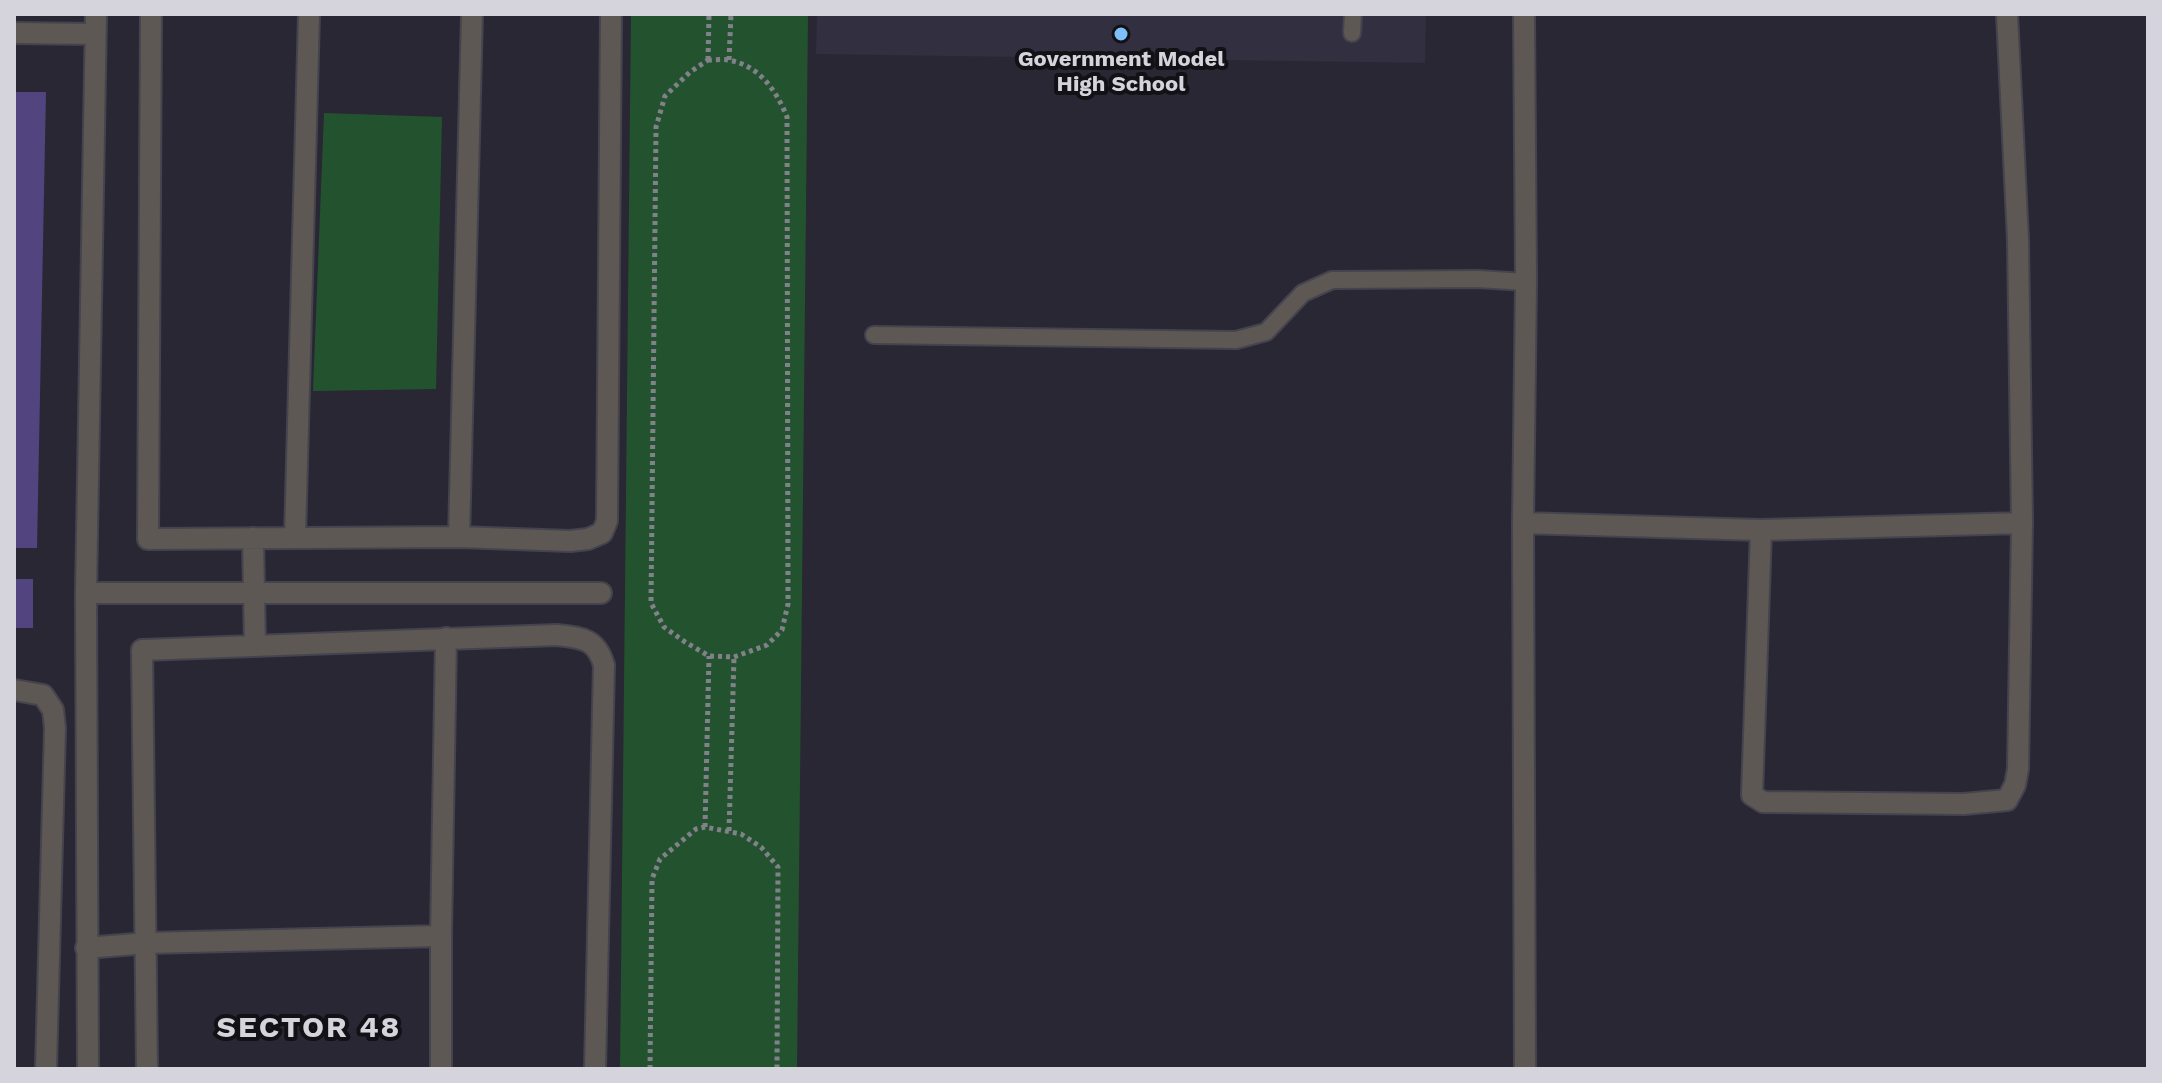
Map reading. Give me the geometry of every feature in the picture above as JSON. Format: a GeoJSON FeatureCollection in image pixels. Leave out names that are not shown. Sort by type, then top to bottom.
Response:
{"type":"FeatureCollection","features":[{"type":"Feature","properties":{"kind":"street"},"geometry":{"type":"LineString","coordinates":[[151,14],[148,539],[588,539],[602,533],[607,521],[611,14]]}},
{"type":"Feature","properties":{"kind":"street"},"geometry":{"type":"LineString","coordinates":[[295,537],[309,14]]}},
{"type":"Feature","properties":{"kind":"street"},"geometry":{"type":"LineString","coordinates":[[459,537],[472,14]]}},
{"type":"Feature","properties":{"kind":"street"},"geometry":{"type":"LineString","coordinates":[[1524,14],[1525,1069]]}},
{"type":"Feature","properties":{"kind":"street"},"geometry":{"type":"LineString","coordinates":[[1761,530],[1752,795],[1763,802],[1964,804],[2007,800],[2015,785],[2018,769],[2022,523],[2018,240],[2007,14]]}},
{"type":"Feature","properties":{"kind":"street"},"geometry":{"type":"LineString","coordinates":[[14,33],[96,24],[86,593],[88,1069]]}},
{"type":"Feature","properties":{"kind":"street"},"geometry":{"type":"LineString","coordinates":[[1523,523],[1761,530],[2022,523]]}},
{"type":"Feature","properties":{"kind":"street"},"geometry":{"type":"LineString","coordinates":[[253,538],[255,646]]}},
{"type":"Feature","properties":{"kind":"street"},"geometry":{"type":"LineString","coordinates":[[86,593],[601,593]]}},
{"type":"Feature","properties":{"kind":"street"},"geometry":{"type":"LineString","coordinates":[[147,1069],[142,650],[557,635],[585,639],[600,653],[604,665],[595,1069]]}},
{"type":"Feature","properties":{"kind":"street"},"geometry":{"type":"LineString","coordinates":[[441,1069],[446,638]]}},
{"type":"Feature","properties":{"kind":"street"},"geometry":{"type":"LineString","coordinates":[[14,690],[43,695],[53,710],[55,728],[46,1069]]}},
{"type":"Feature","properties":{"kind":"street"},"geometry":{"type":"LineString","coordinates":[[86,948],[147,943],[441,936]]}},
{"type":"Feature","properties":{"kind":"lane"},"geometry":{"type":"LineString","coordinates":[[1352,33],[1353,14]]}},
{"type":"Feature","properties":{"kind":"lane"},"geometry":{"type":"LineString","coordinates":[[874,335],[1236,340],[1266,332],[1303,293],[1332,280],[1478,279],[1526,282]]}},
{"type":"Feature","properties":{"kind":"path"},"geometry":{"type":"LineString","coordinates":[[708,60],[709,14]]}},
{"type":"Feature","properties":{"kind":"path"},"geometry":{"type":"LineString","coordinates":[[729,60],[731,14]]}},
{"type":"Feature","properties":{"kind":"path"},"geometry":{"type":"LineString","coordinates":[[708,60],[729,60],[755,70],[779,97],[787,117],[788,604],[782,630],[767,645],[734,657],[709,656],[664,627],[651,603],[656,127],[665,96],[690,72],[708,60]]}},
{"type":"Feature","properties":{"kind":"path"},"geometry":{"type":"LineString","coordinates":[[705,827],[709,656]]}},
{"type":"Feature","properties":{"kind":"path"},"geometry":{"type":"LineString","coordinates":[[729,831],[734,657]]}},
{"type":"Feature","properties":{"kind":"path"},"geometry":{"type":"LineString","coordinates":[[650,1069],[652,879],[660,859],[696,829],[705,827],[741,834],[761,847],[778,867],[777,1069]]}},
{"type":"Feature","properties":{"kind":"shaded area","name":"Government Model High School"},"geometry":{"type":"Polygon","coordinates":[[[817,14],[1426,14],[1425,63],[816,54],[817,14]]]}},
{"type":"Feature","properties":{"kind":"green space"},"geometry":{"type":"Polygon","coordinates":[[[631,14],[808,14],[797,1069],[620,1069],[631,14]]]}},
{"type":"Feature","properties":{"kind":"green space"},"geometry":{"type":"Polygon","coordinates":[[[324,113],[442,117],[436,389],[313,391],[324,113]]]}},
{"type":"Feature","properties":{"kind":"building"},"geometry":{"type":"Polygon","coordinates":[[[14,92],[46,92],[37,548],[14,548],[14,92]]]}},
{"type":"Feature","properties":{"kind":"building"},"geometry":{"type":"Polygon","coordinates":[[[14,579],[33,579],[33,628],[14,628],[14,579]]]}},
{"type":"Feature","properties":{"kind":"place","name":"Government Model High School"},"geometry":{"type":"Point","coordinates":[1121,34]}},
{"type":"Feature","properties":{"kind":"district","name":"SECTOR 48"},"geometry":{"type":"Point","coordinates":[309,1028]}}]}
